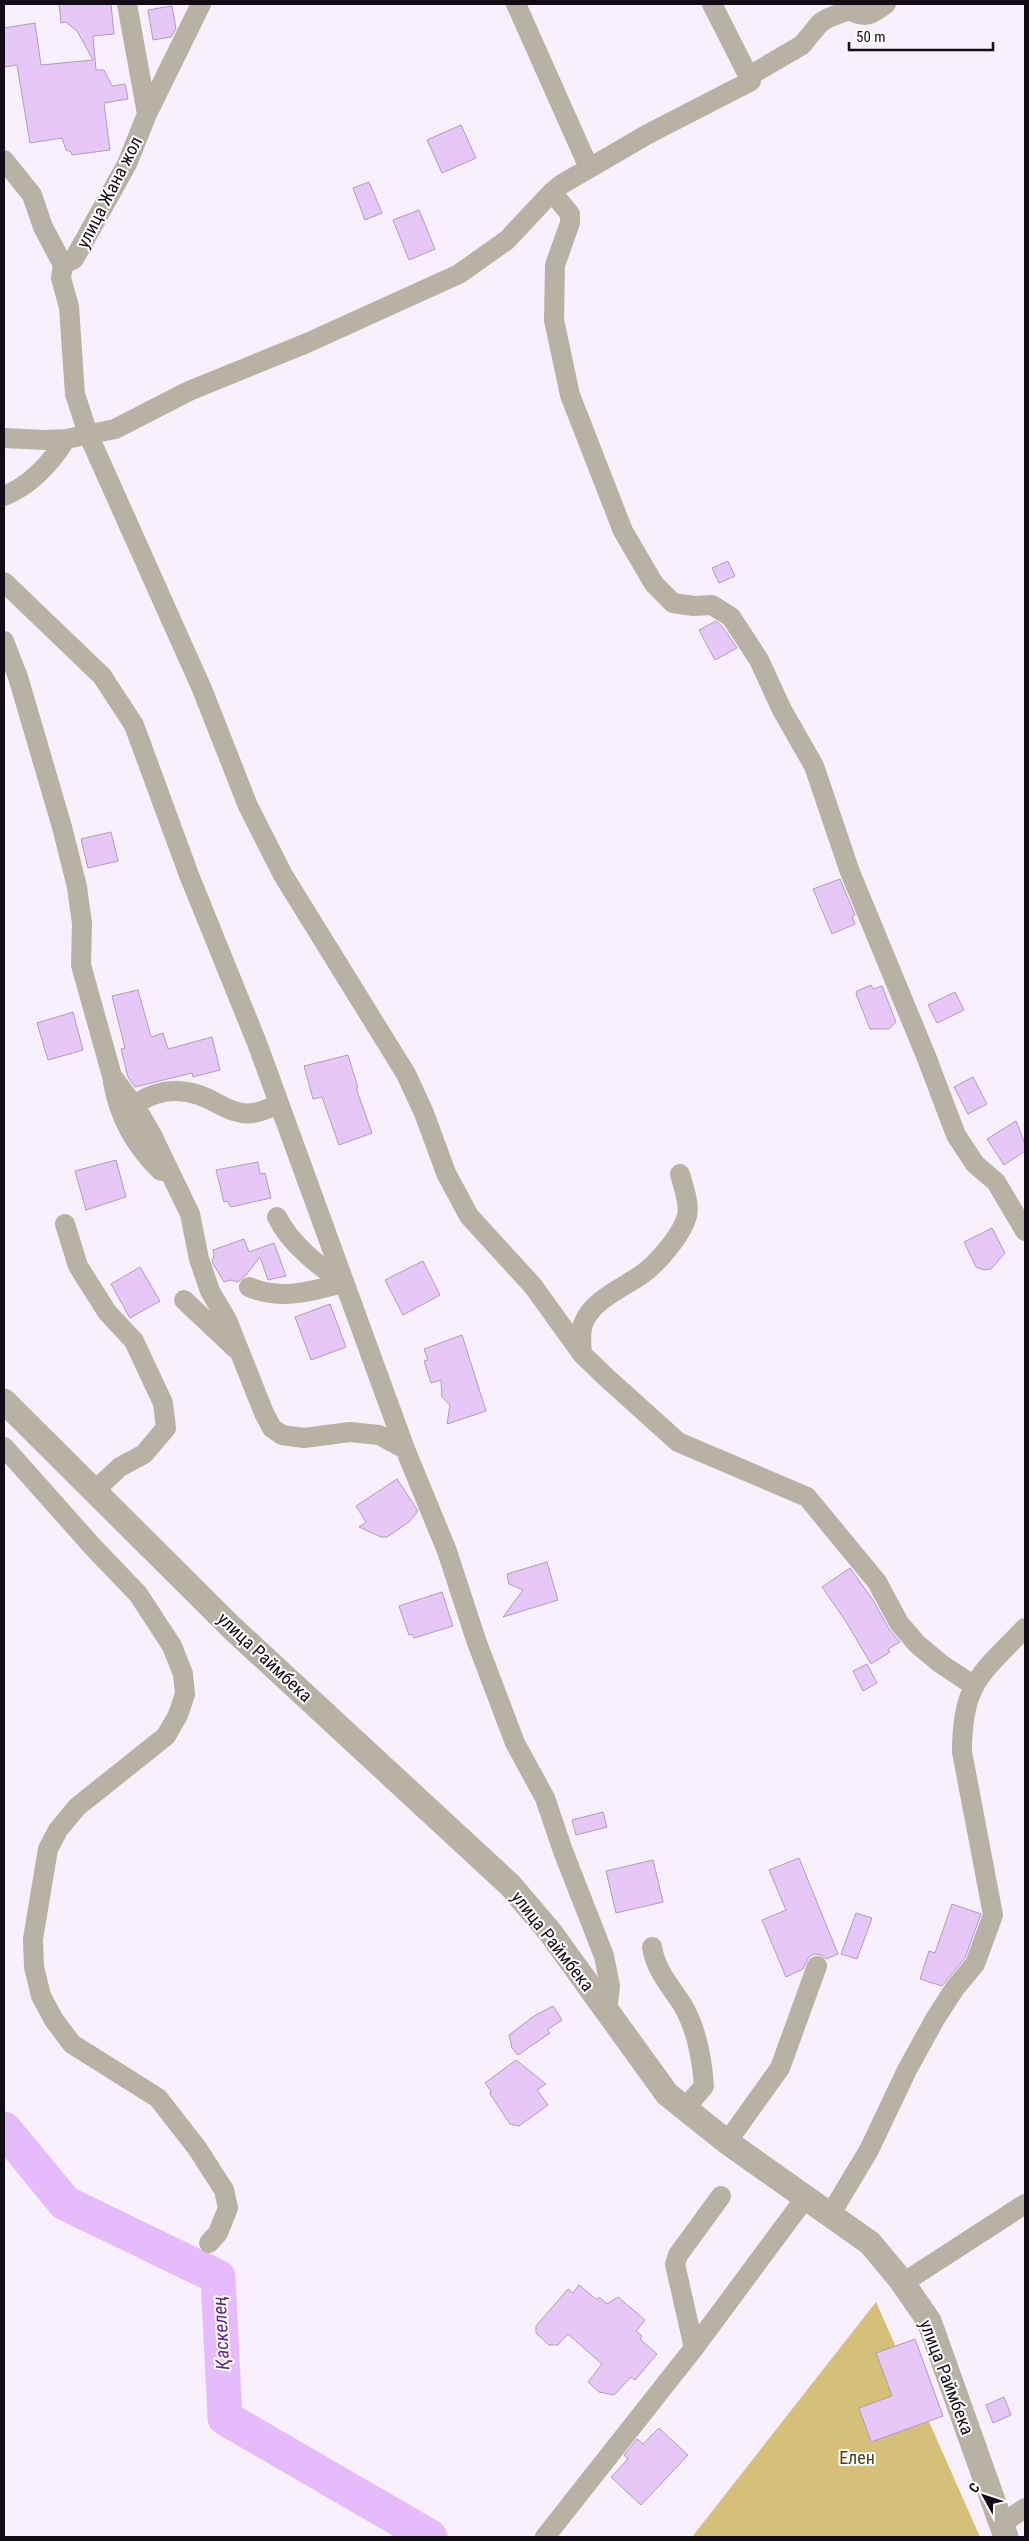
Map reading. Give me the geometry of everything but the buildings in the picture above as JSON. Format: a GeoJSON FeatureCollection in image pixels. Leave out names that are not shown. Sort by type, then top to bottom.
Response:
{"type":"FeatureCollection","features":[{"type":"Feature","properties":{"kind":"street"},"geometry":{"type":"LineString","coordinates":[[127,4],[147,114]]}},
{"type":"Feature","properties":{"kind":"street","name":"улица Жана жол"},"geometry":{"type":"LineString","coordinates":[[4,160],[32,195],[43,227],[63,265],[74,259],[127,164],[147,114],[201,4]]}},
{"type":"Feature","properties":{"kind":"street"},"geometry":{"type":"LineString","coordinates":[[516,4],[589,168]]}},
{"type":"Feature","properties":{"kind":"street"},"geometry":{"type":"LineString","coordinates":[[4,438],[66,439],[115,429],[189,391],[307,343],[459,274],[507,240],[552,192],[589,168],[751,81],[712,4]]}},
{"type":"Feature","properties":{"kind":"street"},"geometry":{"type":"LineString","coordinates":[[749,76],[802,45],[820,24],[828,18],[849,10],[861,16],[871,14],[886,4]]}},
{"type":"Feature","properties":{"kind":"street"},"geometry":{"type":"LineString","coordinates":[[552,192],[570,214],[570,223],[555,265],[554,320],[570,395],[622,531],[654,584],[673,603],[694,606],[712,605],[731,617],[759,660],[782,710],[814,766],[850,872],[926,1056],[956,1135],[975,1164],[996,1182],[1025,1231]]}},
{"type":"Feature","properties":{"kind":"street"},"geometry":{"type":"LineString","coordinates":[[63,265],[61,278],[69,307],[75,394],[88,434],[202,689],[248,806],[283,875],[406,1074],[424,1113],[446,1172],[469,1216],[533,1286],[582,1354],[678,1442],[807,1497],[877,1582],[899,1623],[917,1644],[941,1664],[973,1685]]}},
{"type":"Feature","properties":{"kind":"street"},"geometry":{"type":"LineString","coordinates":[[4,496],[42,471],[56,455],[66,439]]}},
{"type":"Feature","properties":{"kind":"street"},"geometry":{"type":"LineString","coordinates":[[4,582],[102,676],[134,725],[189,875],[232,976],[405,1449],[447,1551],[476,1640],[515,1744],[545,1798],[563,1852],[604,1956],[610,1986],[607,2011]]}},
{"type":"Feature","properties":{"kind":"street"},"geometry":{"type":"LineString","coordinates":[[4,641],[21,686],[62,827],[77,888],[82,923],[81,965],[112,1076],[116,1103],[128,1132],[154,1164],[174,1182]]}},
{"type":"Feature","properties":{"kind":"street"},"geometry":{"type":"LineString","coordinates":[[112,1076],[134,1106],[152,1136],[190,1214],[199,1260],[210,1292],[227,1320],[264,1413],[272,1428],[282,1435],[304,1438],[350,1432],[379,1435],[405,1449]]}},
{"type":"Feature","properties":{"kind":"street"},"geometry":{"type":"LineString","coordinates":[[134,1106],[146,1096],[162,1092],[181,1091],[199,1095],[236,1112],[254,1113],[279,1104]]}},
{"type":"Feature","properties":{"kind":"street"},"geometry":{"type":"LineString","coordinates":[[582,1354],[581,1338],[584,1323],[591,1312],[605,1298],[641,1275],[662,1256],[677,1236],[687,1215],[686,1198],[680,1174]]}},
{"type":"Feature","properties":{"kind":"street"},"geometry":{"type":"LineString","coordinates":[[277,1217],[285,1233],[296,1244],[344,1283]]}},
{"type":"Feature","properties":{"kind":"street"},"geometry":{"type":"LineString","coordinates":[[65,1224],[78,1266],[107,1312],[134,1341],[163,1403],[166,1428],[144,1454],[120,1467],[94,1491]]}},
{"type":"Feature","properties":{"kind":"street"},"geometry":{"type":"LineString","coordinates":[[249,1287],[262,1293],[281,1296],[344,1283]]}},
{"type":"Feature","properties":{"kind":"street"},"geometry":{"type":"LineString","coordinates":[[184,1300],[240,1352]]}},
{"type":"Feature","properties":{"kind":"street","name":"улица Раймбека"},"geometry":{"type":"LineString","coordinates":[[4,1401],[232,1628],[510,1885],[550,1932],[667,2094],[727,2142],[870,2243],[903,2283],[929,2321],[1003,2530]]}},
{"type":"Feature","properties":{"kind":"street"},"geometry":{"type":"LineString","coordinates":[[4,1447],[92,1547],[138,1594],[172,1646],[182,1674],[185,1694],[178,1715],[166,1736],[77,1807],[58,1830],[48,1849],[34,1930],[33,1948],[34,1967],[41,1996],[54,2020],[72,2044],[158,2098],[197,2148],[224,2190],[228,2208],[218,2233],[209,2243]]}},
{"type":"Feature","properties":{"kind":"street"},"geometry":{"type":"LineString","coordinates":[[830,2215],[869,2150],[907,2070],[935,2019],[955,1988],[975,1964],[993,1915],[962,1752],[962,1731],[973,1685],[989,1664],[1025,1628]]}},
{"type":"Feature","properties":{"kind":"street"},"geometry":{"type":"LineString","coordinates":[[652,1947],[660,1975],[682,2005],[691,2026],[703,2067],[704,2086],[693,2099],[682,2107]]}},
{"type":"Feature","properties":{"kind":"street"},"geometry":{"type":"LineString","coordinates":[[727,2142],[780,2068],[817,1966]]}},
{"type":"Feature","properties":{"kind":"street"},"geometry":{"type":"LineString","coordinates":[[694,2348],[675,2264],[678,2255],[721,2196]]}},
{"type":"Feature","properties":{"kind":"street"},"geometry":{"type":"LineString","coordinates":[[545,2537],[694,2348],[806,2197]]}},
{"type":"Feature","properties":{"kind":"street"},"geometry":{"type":"LineString","coordinates":[[903,2283],[1025,2204]]}},
{"type":"Feature","properties":{"kind":"street"},"geometry":{"type":"LineString","coordinates":[[1003,2530],[1025,2508]]}},
{"type":"Feature","properties":{"kind":"green space","name":"Елен"},"geometry":{"type":"Polygon","coordinates":[[[876,2302],[980,2537],[692,2537],[876,2302]]]}},
{"type":"Feature","properties":{"kind":"waterway","name":"Қаскелең"},"geometry":{"type":"LineString","coordinates":[[4,2129],[65,2203],[218,2277],[225,2418],[430,2537]]}}]}
